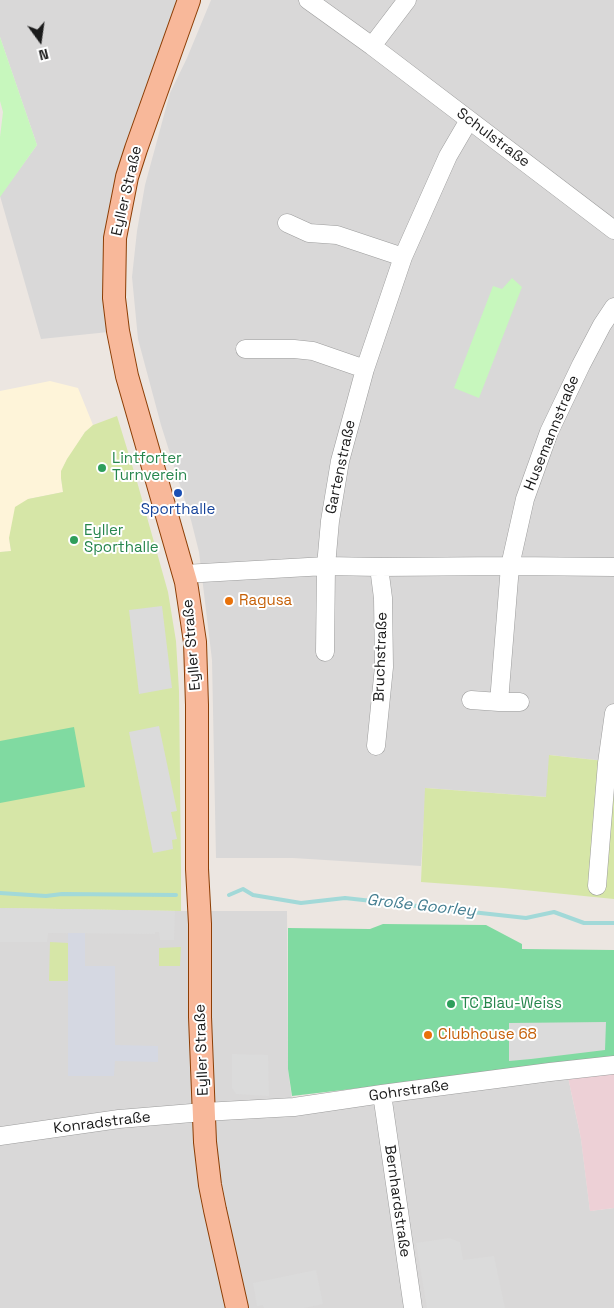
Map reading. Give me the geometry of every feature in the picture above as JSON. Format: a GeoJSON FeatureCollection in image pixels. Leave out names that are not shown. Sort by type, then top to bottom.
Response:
{"type":"FeatureCollection","features":[{"type":"Feature","properties":{"kind":"main road","name":"Eyller Straße"},"geometry":{"type":"LineString","coordinates":[[190,0],[127,177],[115,238],[114,298],[118,331],[128,376],[186,582],[195,651],[200,1017],[205,1142],[210,1185],[236,1308]]}},
{"type":"Feature","properties":{"kind":"street","name":"Schulstraße"},"geometry":{"type":"LineString","coordinates":[[308,0],[372,46],[614,230]]}},
{"type":"Feature","properties":{"kind":"street"},"geometry":{"type":"LineString","coordinates":[[372,46],[407,0]]}},
{"type":"Feature","properties":{"kind":"street","name":"Gartenstraße"},"geometry":{"type":"LineString","coordinates":[[326,566],[330,521],[340,461],[365,369],[403,257],[448,156],[469,120]]}},
{"type":"Feature","properties":{"kind":"street"},"geometry":{"type":"LineString","coordinates":[[287,223],[309,232],[337,236],[403,257]]}},
{"type":"Feature","properties":{"kind":"street","name":"Husemannstraße"},"geometry":{"type":"LineString","coordinates":[[510,566],[525,499],[549,432],[581,365],[602,325],[614,307]]}},
{"type":"Feature","properties":{"kind":"street"},"geometry":{"type":"LineString","coordinates":[[245,349],[313,351],[365,369]]}},
{"type":"Feature","properties":{"kind":"street"},"geometry":{"type":"LineString","coordinates":[[184,574],[326,566],[614,567]]}},
{"type":"Feature","properties":{"kind":"street"},"geometry":{"type":"LineString","coordinates":[[325,652],[326,566]]}},
{"type":"Feature","properties":{"kind":"street"},"geometry":{"type":"LineString","coordinates":[[499,702],[510,566]]}},
{"type":"Feature","properties":{"kind":"street","name":"Bruchstraße"},"geometry":{"type":"LineString","coordinates":[[376,746],[384,667],[383,598],[379,567]]}},
{"type":"Feature","properties":{"kind":"street"},"geometry":{"type":"LineString","coordinates":[[471,700],[520,702]]}},
{"type":"Feature","properties":{"kind":"street"},"geometry":{"type":"LineString","coordinates":[[596,886],[607,764],[613,734],[614,713]]}},
{"type":"Feature","properties":{"kind":"street","name":"Gohrstraße"},"geometry":{"type":"LineString","coordinates":[[204,1112],[294,1107],[614,1065]]}},
{"type":"Feature","properties":{"kind":"street","name":"Bernhardstraße"},"geometry":{"type":"LineString","coordinates":[[382,1094],[413,1308]]}},
{"type":"Feature","properties":{"kind":"street","name":"Konradstraße"},"geometry":{"type":"LineString","coordinates":[[0,1136],[118,1119],[204,1112]]}},
{"type":"Feature","properties":{"kind":"shaded area"},"geometry":{"type":"Polygon","coordinates":[[[0,0],[190,0],[127,177],[118,331],[41,339],[0,196],[37,145],[0,37],[0,0]]]}},
{"type":"Feature","properties":{"kind":"shaded area"},"geometry":{"type":"Polygon","coordinates":[[[211,0],[614,0],[614,762],[550,755],[547,797],[426,788],[421,866],[293,858],[216,858],[212,660],[199,552],[191,520],[161,425],[138,339],[132,277],[145,185],[170,93],[211,0]]]}},
{"type":"Feature","properties":{"kind":"shaded area"},"geometry":{"type":"Polygon","coordinates":[[[50,381],[78,388],[93,425],[85,432],[64,465],[61,478],[63,492],[28,499],[9,538],[11,551],[0,552],[0,391],[50,381]]]}},
{"type":"Feature","properties":{"kind":"shaded area"},"geometry":{"type":"Polygon","coordinates":[[[162,606],[172,688],[139,694],[129,610],[162,606]]]}},
{"type":"Feature","properties":{"kind":"shaded area"},"geometry":{"type":"Polygon","coordinates":[[[159,726],[177,811],[171,812],[177,839],[172,840],[173,849],[153,853],[129,732],[159,726]]]}},
{"type":"Feature","properties":{"kind":"shaded area"},"geometry":{"type":"Polygon","coordinates":[[[0,908],[287,911],[288,1069],[294,1115],[568,1077],[581,1139],[590,1211],[614,1208],[614,1308],[0,1308],[0,908]]]}},
{"type":"Feature","properties":{"kind":"shaded area"},"geometry":{"type":"Polygon","coordinates":[[[0,908],[175,911],[174,940],[160,940],[159,932],[155,932],[155,934],[48,933],[47,942],[0,942],[0,908]]]}},
{"type":"Feature","properties":{"kind":"shaded area"},"geometry":{"type":"Polygon","coordinates":[[[68,933],[85,933],[85,966],[115,966],[115,1045],[158,1046],[158,1062],[115,1061],[114,1076],[68,1076],[68,933]]]}},
{"type":"Feature","properties":{"kind":"shaded area"},"geometry":{"type":"Polygon","coordinates":[[[606,1022],[605,1050],[509,1061],[509,1023],[606,1022]]]}},
{"type":"Feature","properties":{"kind":"shaded area"},"geometry":{"type":"Polygon","coordinates":[[[232,1054],[268,1055],[269,1096],[236,1094],[232,1088],[232,1054]]]}},
{"type":"Feature","properties":{"kind":"shaded area"},"geometry":{"type":"Polygon","coordinates":[[[614,1072],[614,1208],[590,1211],[581,1139],[568,1077],[614,1072]]]}},
{"type":"Feature","properties":{"kind":"shaded area"},"geometry":{"type":"Polygon","coordinates":[[[449,1238],[460,1242],[463,1260],[494,1256],[505,1308],[427,1308],[416,1243],[449,1238]]]}},
{"type":"Feature","properties":{"kind":"shaded area"},"geometry":{"type":"Polygon","coordinates":[[[316,1270],[323,1304],[304,1308],[264,1308],[263,1305],[257,1306],[253,1283],[316,1270]]]}},
{"type":"Feature","properties":{"kind":"green space"},"geometry":{"type":"Polygon","coordinates":[[[0,37],[37,145],[0,197],[0,137],[3,112],[0,101],[0,37]]]}},
{"type":"Feature","properties":{"kind":"green space"},"geometry":{"type":"Polygon","coordinates":[[[512,278],[522,287],[479,398],[454,388],[493,286],[502,289],[512,278]]]}},
{"type":"Feature","properties":{"kind":"green space"},"geometry":{"type":"Polygon","coordinates":[[[117,416],[168,592],[176,641],[179,691],[181,911],[0,908],[0,552],[11,551],[9,538],[15,507],[28,499],[63,492],[61,471],[85,432],[93,425],[117,416]]]}},
{"type":"Feature","properties":{"kind":"green space"},"geometry":{"type":"Polygon","coordinates":[[[74,727],[85,787],[0,803],[0,741],[74,727]]]}},
{"type":"Feature","properties":{"kind":"green space"},"geometry":{"type":"Polygon","coordinates":[[[549,755],[614,762],[614,899],[421,882],[425,788],[546,797],[549,755]]]}},
{"type":"Feature","properties":{"kind":"green space","name":"TC Blau-Weiss"},"geometry":{"type":"Polygon","coordinates":[[[383,924],[486,925],[522,944],[522,949],[614,950],[614,1058],[292,1096],[288,1069],[288,928],[370,929],[383,924]]]}},
{"type":"Feature","properties":{"kind":"green space"},"geometry":{"type":"Polygon","coordinates":[[[50,942],[68,943],[68,981],[49,981],[50,942]]]}},
{"type":"Feature","properties":{"kind":"green space"},"geometry":{"type":"Polygon","coordinates":[[[181,947],[180,966],[159,966],[159,948],[181,947]]]}},
{"type":"Feature","properties":{"kind":"waterway","name":"Große Goorley"},"geometry":{"type":"LineString","coordinates":[[229,895],[243,889],[253,895],[301,903],[345,898],[526,918],[554,912],[584,923],[614,923]]}},
{"type":"Feature","properties":{"kind":"waterway","name":"Große Goorley"},"geometry":{"type":"LineString","coordinates":[[0,893],[46,896],[62,894],[176,895]]}},
{"type":"Feature","properties":{"kind":"place","name":"Lintforter Turnverein"},"geometry":{"type":"Point","coordinates":[102,468]}},
{"type":"Feature","properties":{"kind":"place","name":"Sporthalle"},"geometry":{"type":"Point","coordinates":[178,493]}},
{"type":"Feature","properties":{"kind":"place","name":"Eyller Sporthalle"},"geometry":{"type":"Point","coordinates":[74,540]}},
{"type":"Feature","properties":{"kind":"place","name":"Ragusa"},"geometry":{"type":"Point","coordinates":[229,601]}},
{"type":"Feature","properties":{"kind":"place","name":"TC Blau-Weiss"},"geometry":{"type":"Point","coordinates":[451,1004]}},
{"type":"Feature","properties":{"kind":"place","name":"Clubhouse 68"},"geometry":{"type":"Point","coordinates":[428,1035]}}]}
